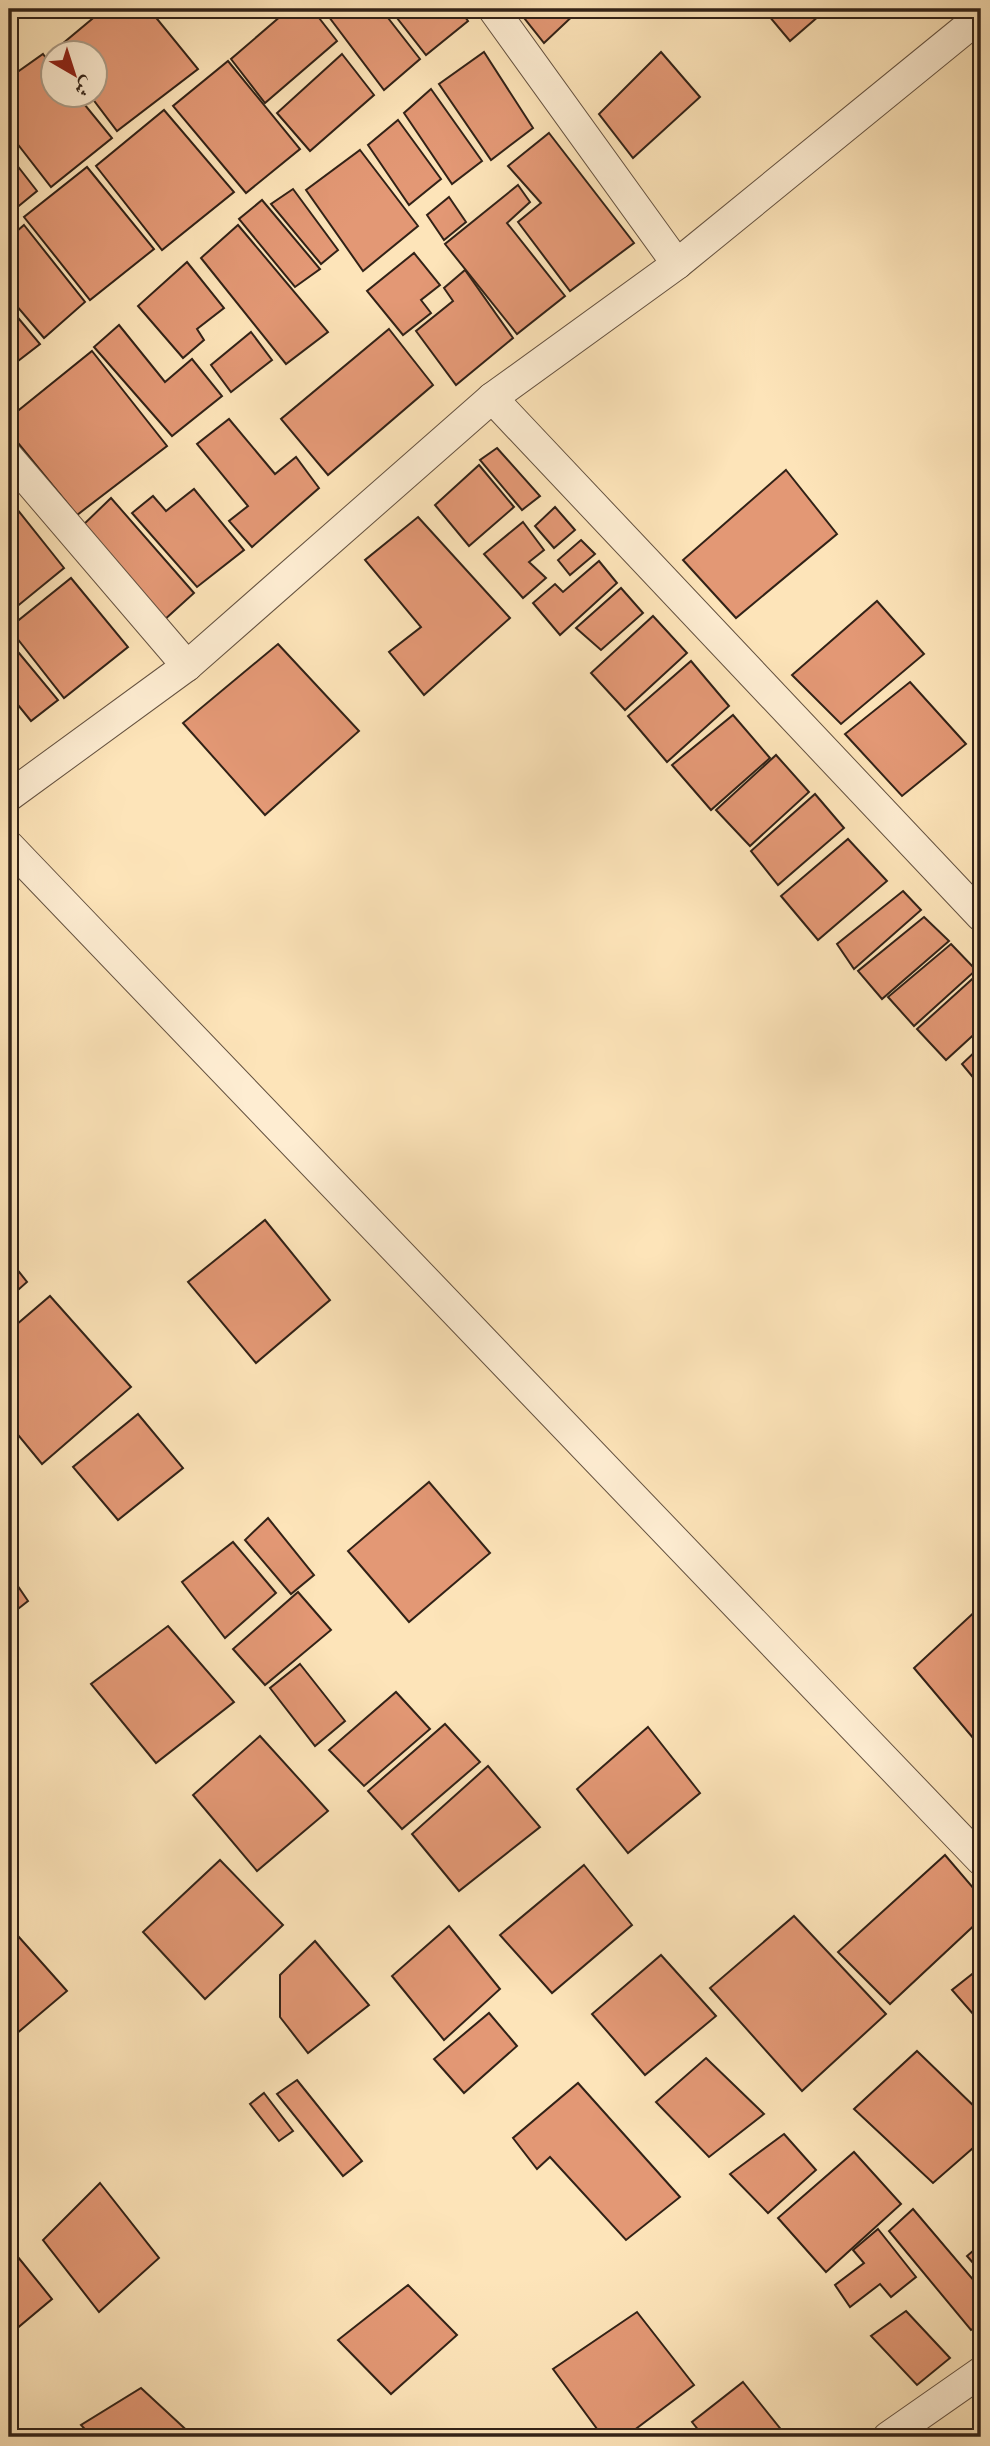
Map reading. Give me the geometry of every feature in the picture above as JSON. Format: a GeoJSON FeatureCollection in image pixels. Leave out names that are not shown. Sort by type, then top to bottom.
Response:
{"type":"FeatureCollection","features":[{"type":"Feature","properties":{"kind":"street"},"geometry":{"type":"LineString","coordinates":[[493,9],[677,264]]}},
{"type":"Feature","properties":{"kind":"street"},"geometry":{"type":"LineString","coordinates":[[9,796],[187,666],[492,398],[677,264],[981,16]]}},
{"type":"Feature","properties":{"kind":"street"},"geometry":{"type":"LineString","coordinates":[[492,398],[981,916]]}},
{"type":"Feature","properties":{"kind":"street"},"geometry":{"type":"LineString","coordinates":[[9,458],[187,666]]}},
{"type":"Feature","properties":{"kind":"street"},"geometry":{"type":"LineString","coordinates":[[9,846],[981,1860]]}},
{"type":"Feature","properties":{"kind":"street"},"geometry":{"type":"LineString","coordinates":[[888,2437],[981,2372]]}},
{"type":"Feature","properties":{"kind":"building"},"geometry":{"type":"Polygon","coordinates":[[[104,9],[149,9],[198,69],[117,131],[100,108],[108,108],[108,38],[69,38],[104,9]]]}},
{"type":"Feature","properties":{"kind":"building"},"geometry":{"type":"Polygon","coordinates":[[[289,9],[312,9],[337,41],[265,103],[231,59],[289,9]]]}},
{"type":"Feature","properties":{"kind":"building"},"geometry":{"type":"Polygon","coordinates":[[[323,9],[381,9],[420,59],[384,90],[323,9]]]}},
{"type":"Feature","properties":{"kind":"building"},"geometry":{"type":"Polygon","coordinates":[[[390,9],[459,9],[468,21],[426,55],[390,9]]]}},
{"type":"Feature","properties":{"kind":"building"},"geometry":{"type":"Polygon","coordinates":[[[536,9],[579,10],[544,43],[525,19],[536,9]]]}},
{"type":"Feature","properties":{"kind":"building"},"geometry":{"type":"Polygon","coordinates":[[[763,9],[827,9],[790,41],[763,9]]]}},
{"type":"Feature","properties":{"kind":"building"},"geometry":{"type":"Polygon","coordinates":[[[484,52],[533,128],[491,160],[439,84],[484,52]]]}},
{"type":"Feature","properties":{"kind":"building"},"geometry":{"type":"Polygon","coordinates":[[[661,52],[700,97],[633,158],[599,114],[661,52]]]}},
{"type":"Feature","properties":{"kind":"building"},"geometry":{"type":"Polygon","coordinates":[[[342,54],[374,95],[310,151],[277,113],[342,54]]]}},
{"type":"Feature","properties":{"kind":"building"},"geometry":{"type":"Polygon","coordinates":[[[38,58],[38,108],[87,108],[112,138],[51,187],[9,133],[9,78],[38,58]]]}},
{"type":"Feature","properties":{"kind":"building"},"geometry":{"type":"Polygon","coordinates":[[[228,61],[300,149],[246,193],[173,106],[228,61]]]}},
{"type":"Feature","properties":{"kind":"building"},"geometry":{"type":"Polygon","coordinates":[[[431,89],[482,161],[452,184],[404,113],[431,89]]]}},
{"type":"Feature","properties":{"kind":"building"},"geometry":{"type":"Polygon","coordinates":[[[164,110],[234,192],[162,250],[96,166],[164,110]]]}},
{"type":"Feature","properties":{"kind":"building"},"geometry":{"type":"Polygon","coordinates":[[[398,120],[441,179],[409,205],[368,145],[398,120]]]}},
{"type":"Feature","properties":{"kind":"building"},"geometry":{"type":"Polygon","coordinates":[[[549,133],[634,243],[570,291],[518,222],[541,203],[508,166],[549,133]]]}},
{"type":"Feature","properties":{"kind":"building"},"geometry":{"type":"Polygon","coordinates":[[[360,150],[418,226],[363,271],[306,190],[360,150]]]}},
{"type":"Feature","properties":{"kind":"building"},"geometry":{"type":"Polygon","coordinates":[[[9,155],[37,191],[9,214],[9,155]]]}},
{"type":"Feature","properties":{"kind":"building"},"geometry":{"type":"Polygon","coordinates":[[[87,167],[154,249],[90,300],[24,217],[87,167]]]}},
{"type":"Feature","properties":{"kind":"building"},"geometry":{"type":"Polygon","coordinates":[[[518,185],[530,202],[507,223],[565,296],[517,334],[445,244],[518,185]]]}},
{"type":"Feature","properties":{"kind":"building"},"geometry":{"type":"Polygon","coordinates":[[[293,189],[338,250],[321,264],[271,204],[293,189]]]}},
{"type":"Feature","properties":{"kind":"building"},"geometry":{"type":"Polygon","coordinates":[[[449,197],[466,222],[444,240],[427,215],[449,197]]]}},
{"type":"Feature","properties":{"kind":"building"},"geometry":{"type":"Polygon","coordinates":[[[262,200],[320,269],[295,287],[239,219],[262,200]]]}},
{"type":"Feature","properties":{"kind":"building"},"geometry":{"type":"Polygon","coordinates":[[[24,225],[85,302],[44,338],[9,297],[9,238],[24,225]]]}},
{"type":"Feature","properties":{"kind":"building"},"geometry":{"type":"Polygon","coordinates":[[[238,225],[328,332],[286,364],[201,258],[238,225]]]}},
{"type":"Feature","properties":{"kind":"building"},"geometry":{"type":"Polygon","coordinates":[[[414,253],[440,285],[421,300],[431,313],[403,335],[367,291],[414,253]]]}},
{"type":"Feature","properties":{"kind":"building"},"geometry":{"type":"Polygon","coordinates":[[[187,262],[224,308],[197,329],[204,340],[183,358],[138,306],[187,262]]]}},
{"type":"Feature","properties":{"kind":"building"},"geometry":{"type":"Polygon","coordinates":[[[465,270],[513,338],[456,385],[416,331],[453,301],[444,288],[465,270]]]}},
{"type":"Feature","properties":{"kind":"building"},"geometry":{"type":"Polygon","coordinates":[[[9,307],[40,344],[9,368],[9,307]]]}},
{"type":"Feature","properties":{"kind":"building"},"geometry":{"type":"Polygon","coordinates":[[[119,325],[165,382],[192,359],[222,396],[172,436],[94,347],[119,325]]]}},
{"type":"Feature","properties":{"kind":"building"},"geometry":{"type":"Polygon","coordinates":[[[389,329],[433,385],[328,475],[281,419],[389,329]]]}},
{"type":"Feature","properties":{"kind":"building"},"geometry":{"type":"Polygon","coordinates":[[[251,332],[272,360],[231,392],[211,365],[251,332]]]}},
{"type":"Feature","properties":{"kind":"building"},"geometry":{"type":"Polygon","coordinates":[[[92,351],[167,446],[77,515],[9,432],[9,418],[92,351]]]}},
{"type":"Feature","properties":{"kind":"building"},"geometry":{"type":"Polygon","coordinates":[[[229,419],[275,474],[296,457],[319,488],[252,547],[229,521],[248,506],[197,444],[229,419]]]}},
{"type":"Feature","properties":{"kind":"building"},"geometry":{"type":"Polygon","coordinates":[[[497,448],[540,496],[522,510],[480,460],[497,448]]]}},
{"type":"Feature","properties":{"kind":"building"},"geometry":{"type":"Polygon","coordinates":[[[479,465],[514,507],[469,546],[435,505],[479,465]]]}},
{"type":"Feature","properties":{"kind":"building"},"geometry":{"type":"Polygon","coordinates":[[[786,470],[837,534],[736,618],[683,560],[786,470]]]}},
{"type":"Feature","properties":{"kind":"building"},"geometry":{"type":"Polygon","coordinates":[[[194,489],[244,550],[197,587],[132,513],[153,496],[166,511],[194,489]]]}},
{"type":"Feature","properties":{"kind":"building"},"geometry":{"type":"Polygon","coordinates":[[[111,498],[194,593],[163,621],[82,526],[111,498]]]}},
{"type":"Feature","properties":{"kind":"building"},"geometry":{"type":"Polygon","coordinates":[[[9,499],[64,568],[9,613],[9,499]]]}},
{"type":"Feature","properties":{"kind":"building"},"geometry":{"type":"Polygon","coordinates":[[[555,507],[575,530],[554,548],[535,526],[555,507]]]}},
{"type":"Feature","properties":{"kind":"building"},"geometry":{"type":"Polygon","coordinates":[[[418,517],[510,618],[424,695],[389,652],[421,627],[365,560],[418,517]]]}},
{"type":"Feature","properties":{"kind":"building"},"geometry":{"type":"Polygon","coordinates":[[[523,522],[544,550],[529,562],[546,578],[523,598],[484,554],[523,522]]]}},
{"type":"Feature","properties":{"kind":"building"},"geometry":{"type":"Polygon","coordinates":[[[581,540],[595,554],[570,575],[558,560],[581,540]]]}},
{"type":"Feature","properties":{"kind":"building"},"geometry":{"type":"Polygon","coordinates":[[[599,561],[617,583],[560,635],[533,603],[555,584],[563,592],[599,561]]]}},
{"type":"Feature","properties":{"kind":"building"},"geometry":{"type":"Polygon","coordinates":[[[71,578],[128,647],[64,698],[9,628],[71,578]]]}},
{"type":"Feature","properties":{"kind":"building"},"geometry":{"type":"Polygon","coordinates":[[[621,588],[643,613],[601,650],[576,628],[621,588]]]}},
{"type":"Feature","properties":{"kind":"building"},"geometry":{"type":"Polygon","coordinates":[[[877,601],[924,654],[841,724],[792,675],[877,601]]]}},
{"type":"Feature","properties":{"kind":"building"},"geometry":{"type":"Polygon","coordinates":[[[653,616],[687,653],[625,710],[591,673],[653,616]]]}},
{"type":"Feature","properties":{"kind":"building"},"geometry":{"type":"Polygon","coordinates":[[[9,641],[58,700],[31,721],[9,694],[9,641]]]}},
{"type":"Feature","properties":{"kind":"building"},"geometry":{"type":"Polygon","coordinates":[[[278,644],[359,731],[265,815],[183,723],[278,644]]]}},
{"type":"Feature","properties":{"kind":"building"},"geometry":{"type":"Polygon","coordinates":[[[691,661],[729,706],[667,762],[628,716],[691,661]]]}},
{"type":"Feature","properties":{"kind":"building"},"geometry":{"type":"Polygon","coordinates":[[[910,682],[966,744],[902,796],[845,734],[910,682]]]}},
{"type":"Feature","properties":{"kind":"building"},"geometry":{"type":"Polygon","coordinates":[[[733,715],[770,758],[711,810],[672,765],[733,715]]]}},
{"type":"Feature","properties":{"kind":"building"},"geometry":{"type":"Polygon","coordinates":[[[776,755],[809,792],[750,846],[716,810],[776,755]]]}},
{"type":"Feature","properties":{"kind":"building"},"geometry":{"type":"Polygon","coordinates":[[[815,794],[844,828],[778,885],[751,851],[815,794]]]}},
{"type":"Feature","properties":{"kind":"building"},"geometry":{"type":"Polygon","coordinates":[[[848,839],[887,881],[818,940],[781,896],[848,839]]]}},
{"type":"Feature","properties":{"kind":"building"},"geometry":{"type":"Polygon","coordinates":[[[903,891],[921,910],[854,969],[837,944],[903,891]]]}},
{"type":"Feature","properties":{"kind":"building"},"geometry":{"type":"Polygon","coordinates":[[[924,917],[949,941],[882,999],[858,971],[924,917]]]}},
{"type":"Feature","properties":{"kind":"building"},"geometry":{"type":"Polygon","coordinates":[[[951,944],[976,970],[914,1026],[888,997],[951,944]]]}},
{"type":"Feature","properties":{"kind":"building"},"geometry":{"type":"Polygon","coordinates":[[[980,972],[981,1028],[946,1060],[917,1029],[980,972]]]}},
{"type":"Feature","properties":{"kind":"building"},"geometry":{"type":"Polygon","coordinates":[[[981,1046],[981,1087],[962,1064],[981,1046]]]}},
{"type":"Feature","properties":{"kind":"building"},"geometry":{"type":"Polygon","coordinates":[[[265,1220],[330,1300],[256,1363],[188,1282],[265,1220]]]}},
{"type":"Feature","properties":{"kind":"building"},"geometry":{"type":"Polygon","coordinates":[[[9,1259],[27,1282],[9,1298],[9,1259]]]}},
{"type":"Feature","properties":{"kind":"building"},"geometry":{"type":"Polygon","coordinates":[[[50,1296],[131,1387],[42,1464],[9,1424],[9,1331],[50,1296]]]}},
{"type":"Feature","properties":{"kind":"building"},"geometry":{"type":"Polygon","coordinates":[[[138,1414],[183,1468],[118,1520],[73,1467],[138,1414]]]}},
{"type":"Feature","properties":{"kind":"building"},"geometry":{"type":"Polygon","coordinates":[[[429,1482],[490,1553],[409,1622],[348,1551],[429,1482]]]}},
{"type":"Feature","properties":{"kind":"building"},"geometry":{"type":"Polygon","coordinates":[[[268,1518],[314,1575],[291,1594],[245,1540],[268,1518]]]}},
{"type":"Feature","properties":{"kind":"building"},"geometry":{"type":"Polygon","coordinates":[[[233,1542],[276,1593],[225,1638],[182,1582],[233,1542]]]}},
{"type":"Feature","properties":{"kind":"building"},"geometry":{"type":"Polygon","coordinates":[[[9,1573],[28,1601],[9,1616],[9,1573]]]}},
{"type":"Feature","properties":{"kind":"building"},"geometry":{"type":"Polygon","coordinates":[[[298,1592],[331,1630],[265,1685],[233,1649],[298,1592]]]}},
{"type":"Feature","properties":{"kind":"building"},"geometry":{"type":"Polygon","coordinates":[[[981,1606],[981,1743],[979,1745],[914,1668],[981,1606]]]}},
{"type":"Feature","properties":{"kind":"building"},"geometry":{"type":"Polygon","coordinates":[[[168,1626],[234,1702],[156,1763],[91,1684],[168,1626]]]}},
{"type":"Feature","properties":{"kind":"building"},"geometry":{"type":"Polygon","coordinates":[[[300,1664],[345,1721],[315,1746],[270,1688],[300,1664]]]}},
{"type":"Feature","properties":{"kind":"building"},"geometry":{"type":"Polygon","coordinates":[[[396,1692],[430,1729],[364,1786],[329,1750],[396,1692]]]}},
{"type":"Feature","properties":{"kind":"building"},"geometry":{"type":"Polygon","coordinates":[[[445,1724],[480,1762],[402,1829],[368,1791],[445,1724]]]}},
{"type":"Feature","properties":{"kind":"building"},"geometry":{"type":"Polygon","coordinates":[[[648,1727],[700,1793],[628,1853],[577,1789],[648,1727]]]}},
{"type":"Feature","properties":{"kind":"building"},"geometry":{"type":"Polygon","coordinates":[[[260,1736],[328,1811],[257,1871],[193,1795],[260,1736]]]}},
{"type":"Feature","properties":{"kind":"building"},"geometry":{"type":"Polygon","coordinates":[[[488,1766],[540,1827],[459,1891],[412,1834],[488,1766]]]}},
{"type":"Feature","properties":{"kind":"building"},"geometry":{"type":"Polygon","coordinates":[[[945,1855],[981,1897],[981,1919],[890,2004],[838,1952],[945,1855]]]}},
{"type":"Feature","properties":{"kind":"building"},"geometry":{"type":"Polygon","coordinates":[[[220,1860],[283,1925],[205,1999],[143,1932],[220,1860]]]}},
{"type":"Feature","properties":{"kind":"building"},"geometry":{"type":"Polygon","coordinates":[[[584,1865],[632,1925],[552,1993],[500,1935],[584,1865]]]}},
{"type":"Feature","properties":{"kind":"building"},"geometry":{"type":"Polygon","coordinates":[[[794,1916],[886,2014],[802,2091],[710,1988],[794,1916]]]}},
{"type":"Feature","properties":{"kind":"building"},"geometry":{"type":"Polygon","coordinates":[[[449,1926],[500,1989],[444,2040],[392,1976],[449,1926]]]}},
{"type":"Feature","properties":{"kind":"building"},"geometry":{"type":"Polygon","coordinates":[[[18,1936],[67,1991],[9,2040],[9,1944],[18,1936]]]}},
{"type":"Feature","properties":{"kind":"building"},"geometry":{"type":"Polygon","coordinates":[[[315,1941],[369,2005],[308,2053],[280,2017],[280,1975],[315,1941]]]}},
{"type":"Feature","properties":{"kind":"building"},"geometry":{"type":"Polygon","coordinates":[[[661,1955],[716,2016],[645,2075],[592,2014],[661,1955]]]}},
{"type":"Feature","properties":{"kind":"building"},"geometry":{"type":"Polygon","coordinates":[[[981,1967],[981,2023],[952,1990],[981,1967]]]}},
{"type":"Feature","properties":{"kind":"building"},"geometry":{"type":"Polygon","coordinates":[[[489,2013],[517,2046],[464,2093],[434,2059],[489,2013]]]}},
{"type":"Feature","properties":{"kind":"building"},"geometry":{"type":"Polygon","coordinates":[[[917,2051],[981,2113],[981,2141],[933,2183],[854,2109],[917,2051]]]}},
{"type":"Feature","properties":{"kind":"building"},"geometry":{"type":"Polygon","coordinates":[[[706,2058],[764,2114],[709,2157],[656,2102],[706,2058]]]}},
{"type":"Feature","properties":{"kind":"building"},"geometry":{"type":"Polygon","coordinates":[[[297,2080],[362,2161],[343,2176],[277,2094],[297,2080]]]}},
{"type":"Feature","properties":{"kind":"building"},"geometry":{"type":"Polygon","coordinates":[[[578,2083],[680,2197],[626,2240],[550,2157],[537,2169],[513,2138],[578,2083]]]}},
{"type":"Feature","properties":{"kind":"building"},"geometry":{"type":"Polygon","coordinates":[[[264,2093],[293,2131],[279,2141],[250,2104],[264,2093]]]}},
{"type":"Feature","properties":{"kind":"building"},"geometry":{"type":"Polygon","coordinates":[[[784,2134],[816,2170],[768,2213],[730,2174],[784,2134]]]}},
{"type":"Feature","properties":{"kind":"building"},"geometry":{"type":"Polygon","coordinates":[[[854,2152],[901,2204],[826,2272],[778,2218],[854,2152]]]}},
{"type":"Feature","properties":{"kind":"building"},"geometry":{"type":"Polygon","coordinates":[[[100,2183],[159,2258],[99,2312],[43,2240],[100,2183]]]}},
{"type":"Feature","properties":{"kind":"building"},"geometry":{"type":"Polygon","coordinates":[[[913,2209],[981,2289],[981,2323],[971,2330],[889,2231],[913,2209]]]}},
{"type":"Feature","properties":{"kind":"building"},"geometry":{"type":"Polygon","coordinates":[[[878,2229],[916,2277],[891,2297],[880,2284],[850,2307],[835,2285],[864,2263],[853,2250],[878,2229]]]}},
{"type":"Feature","properties":{"kind":"building"},"geometry":{"type":"Polygon","coordinates":[[[981,2244],[981,2272],[967,2256],[981,2244]]]}},
{"type":"Feature","properties":{"kind":"building"},"geometry":{"type":"Polygon","coordinates":[[[9,2246],[52,2299],[9,2335],[9,2246]]]}},
{"type":"Feature","properties":{"kind":"building"},"geometry":{"type":"Polygon","coordinates":[[[408,2285],[457,2335],[391,2394],[338,2340],[408,2285]]]}},
{"type":"Feature","properties":{"kind":"building"},"geometry":{"type":"Polygon","coordinates":[[[906,2311],[950,2358],[917,2385],[871,2336],[906,2311]]]}},
{"type":"Feature","properties":{"kind":"building"},"geometry":{"type":"Polygon","coordinates":[[[637,2312],[694,2385],[625,2437],[603,2437],[553,2369],[637,2312]]]}},
{"type":"Feature","properties":{"kind":"building"},"geometry":{"type":"Polygon","coordinates":[[[743,2382],[787,2437],[704,2437],[692,2422],[743,2382]]]}},
{"type":"Feature","properties":{"kind":"building"},"geometry":{"type":"Polygon","coordinates":[[[141,2388],[194,2437],[92,2437],[81,2425],[141,2388]]]}}]}
